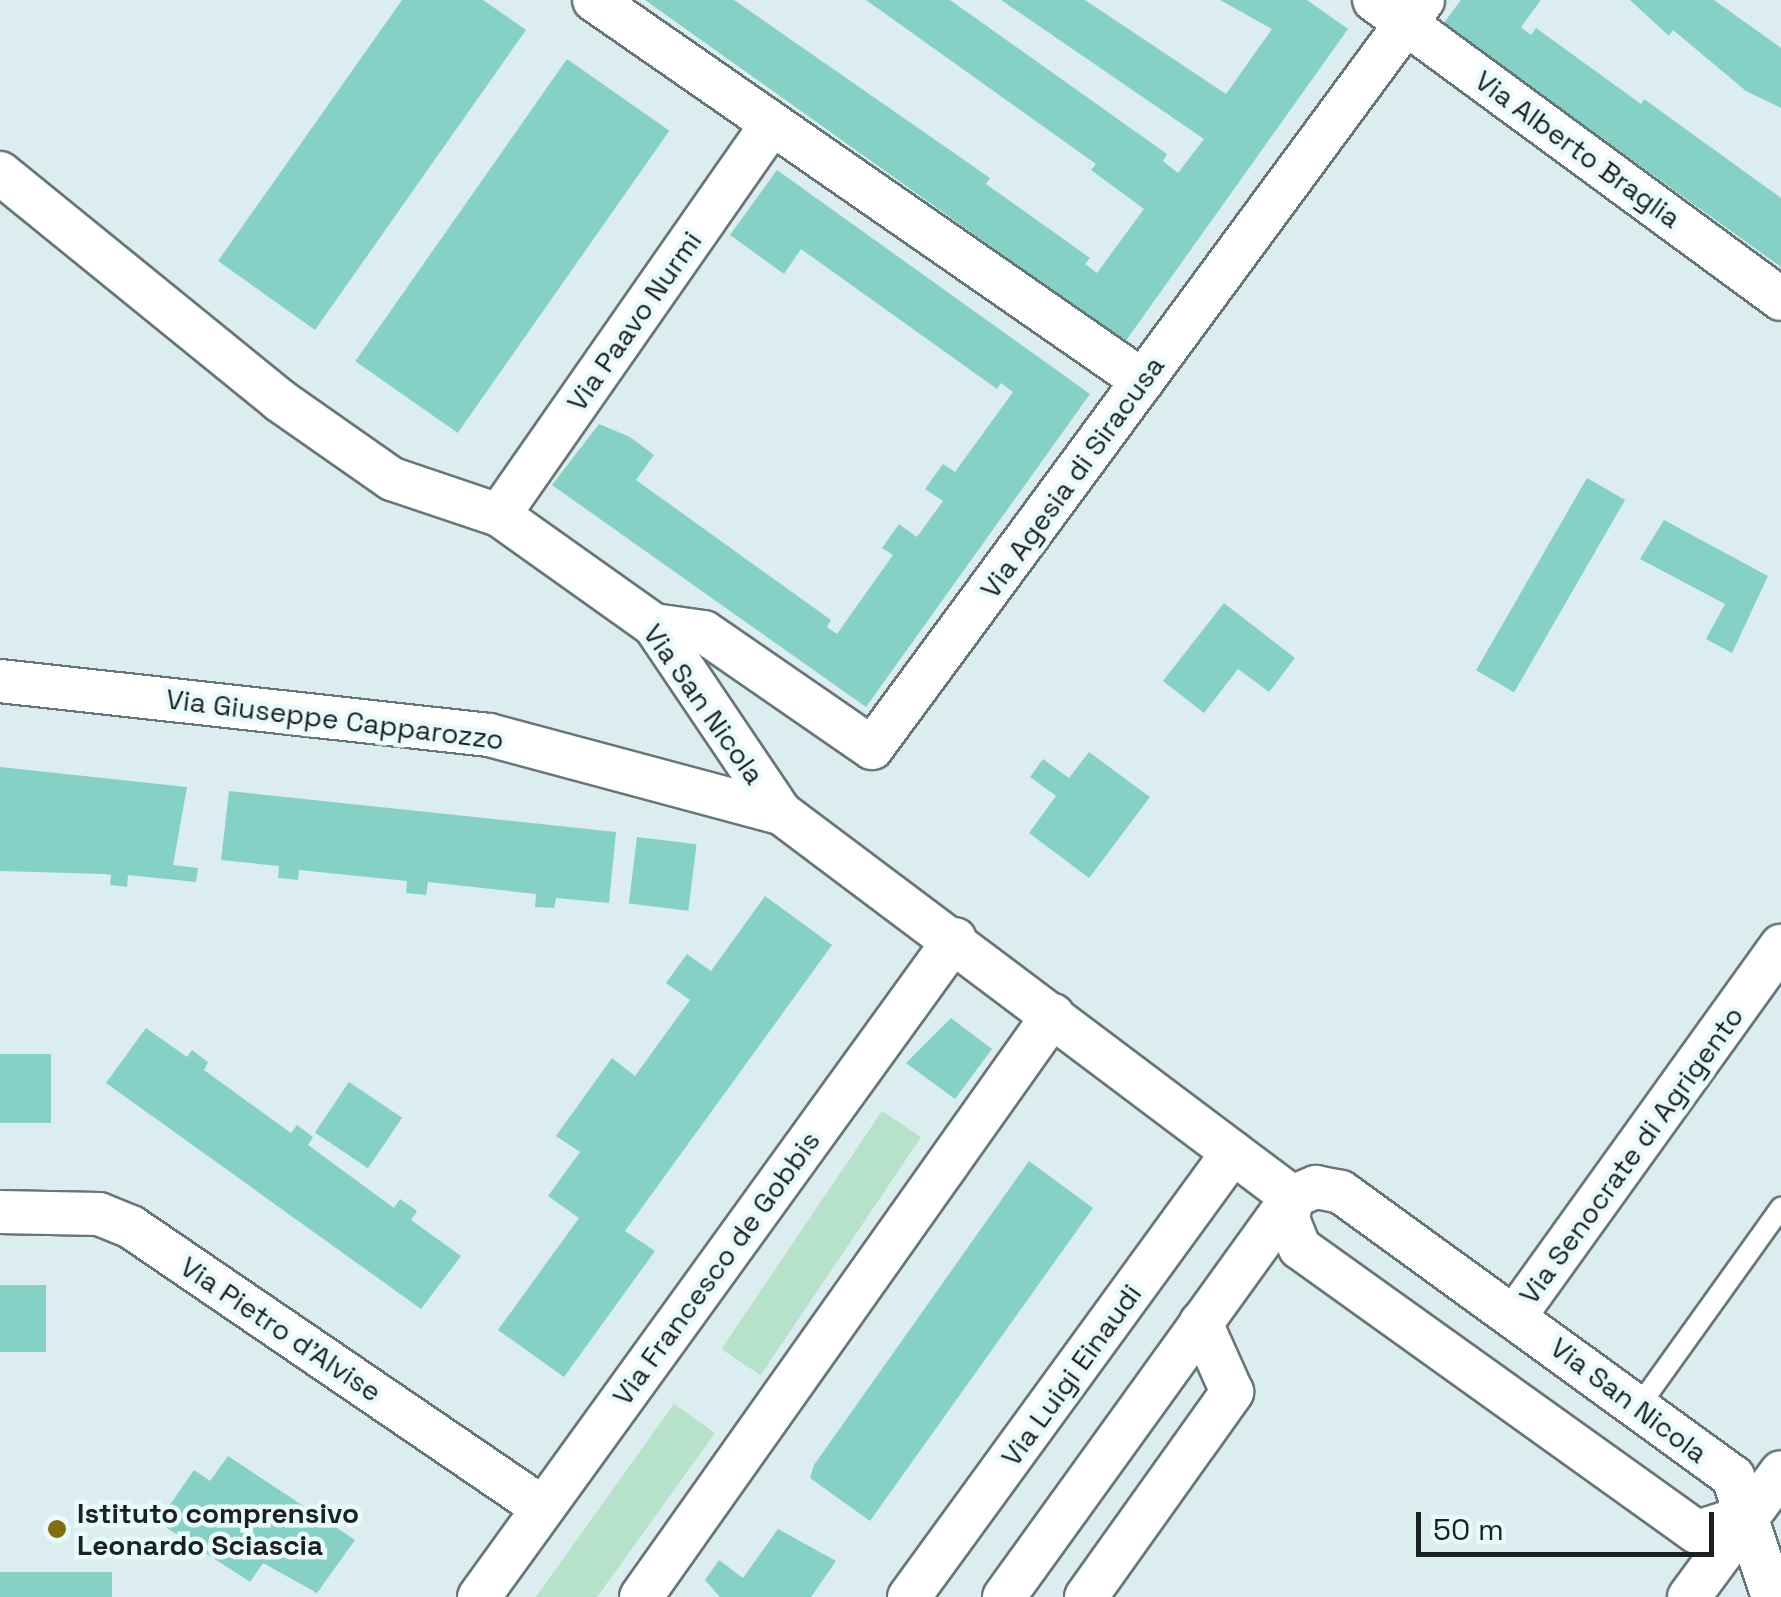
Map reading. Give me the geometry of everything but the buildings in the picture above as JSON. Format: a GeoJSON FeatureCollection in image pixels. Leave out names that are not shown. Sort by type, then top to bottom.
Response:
{"type":"FeatureCollection","features":[{"type":"Feature","properties":{"kind":"street"},"geometry":{"type":"LineString","coordinates":[[594,0],[1142,382]]}},
{"type":"Feature","properties":{"kind":"street","name":"Via Alberto Braglia"},"geometry":{"type":"LineString","coordinates":[[1401,8],[1781,299]]}},
{"type":"Feature","properties":{"kind":"street","name":"Via Agesia di Siracusa"},"geometry":{"type":"LineString","coordinates":[[654,624],[704,632],[872,748],[1142,382],[1401,8]]}},
{"type":"Feature","properties":{"kind":"street","name":"Via Paavo Nurmi"},"geometry":{"type":"LineString","coordinates":[[498,515],[770,126]]}},
{"type":"Feature","properties":{"kind":"street","name":"Via San Nicola"},"geometry":{"type":"LineString","coordinates":[[0,173],[279,400],[392,479],[498,515],[654,624],[781,813],[955,940],[1292,1197],[1316,1187],[1341,1192],[1733,1477],[1773,1597]]}},
{"type":"Feature","properties":{"kind":"street","name":"Via Giuseppe Capparozzo"},"geometry":{"type":"LineString","coordinates":[[0,681],[489,735],[781,813]]}},
{"type":"Feature","properties":{"kind":"street","name":"Via Francesco de Gobbis"},"geometry":{"type":"LineString","coordinates":[[478,1597],[955,940]]}},
{"type":"Feature","properties":{"kind":"street","name":"Via Senocrate di Agrigento"},"geometry":{"type":"LineString","coordinates":[[1515,1316],[1781,946]]}},
{"type":"Feature","properties":{"kind":"street"},"geometry":{"type":"LineString","coordinates":[[641,1597],[1053,1015]]}},
{"type":"Feature","properties":{"kind":"street","name":"Via Luigi Einaudi"},"geometry":{"type":"LineString","coordinates":[[909,1597],[1232,1152]]}},
{"type":"Feature","properties":{"kind":"street"},"geometry":{"type":"LineString","coordinates":[[1004,1597],[1292,1197]]}},
{"type":"Feature","properties":{"kind":"street"},"geometry":{"type":"LineString","coordinates":[[1292,1197],[1288,1219],[1300,1248],[1697,1532],[1747,1516]]}},
{"type":"Feature","properties":{"kind":"street","name":"Via Pietro d'Alvise"},"geometry":{"type":"LineString","coordinates":[[0,1212],[99,1214],[130,1226],[542,1507]]}},
{"type":"Feature","properties":{"kind":"street"},"geometry":{"type":"LineString","coordinates":[[1086,1597],[1232,1392],[1202,1323]]}},
{"type":"Feature","properties":{"kind":"street"},"geometry":{"type":"LineString","coordinates":[[1689,1597],[1781,1472]]}},
{"type":"Feature","properties":{"kind":"lane"},"geometry":{"type":"LineString","coordinates":[[1639,1406],[1781,1208]]}},
{"type":"Feature","properties":{"kind":"green space"},"geometry":{"type":"Polygon","coordinates":[[[882,1111],[921,1137],[760,1375],[722,1349],[882,1111]]]}},
{"type":"Feature","properties":{"kind":"green space"},"geometry":{"type":"Polygon","coordinates":[[[674,1404],[715,1433],[597,1597],[536,1597],[674,1404]]]}},
{"type":"Feature","properties":{"kind":"place","name":"Istituto comprensivo Leonardo Sciascia"},"geometry":{"type":"Point","coordinates":[57,1529]}}]}
